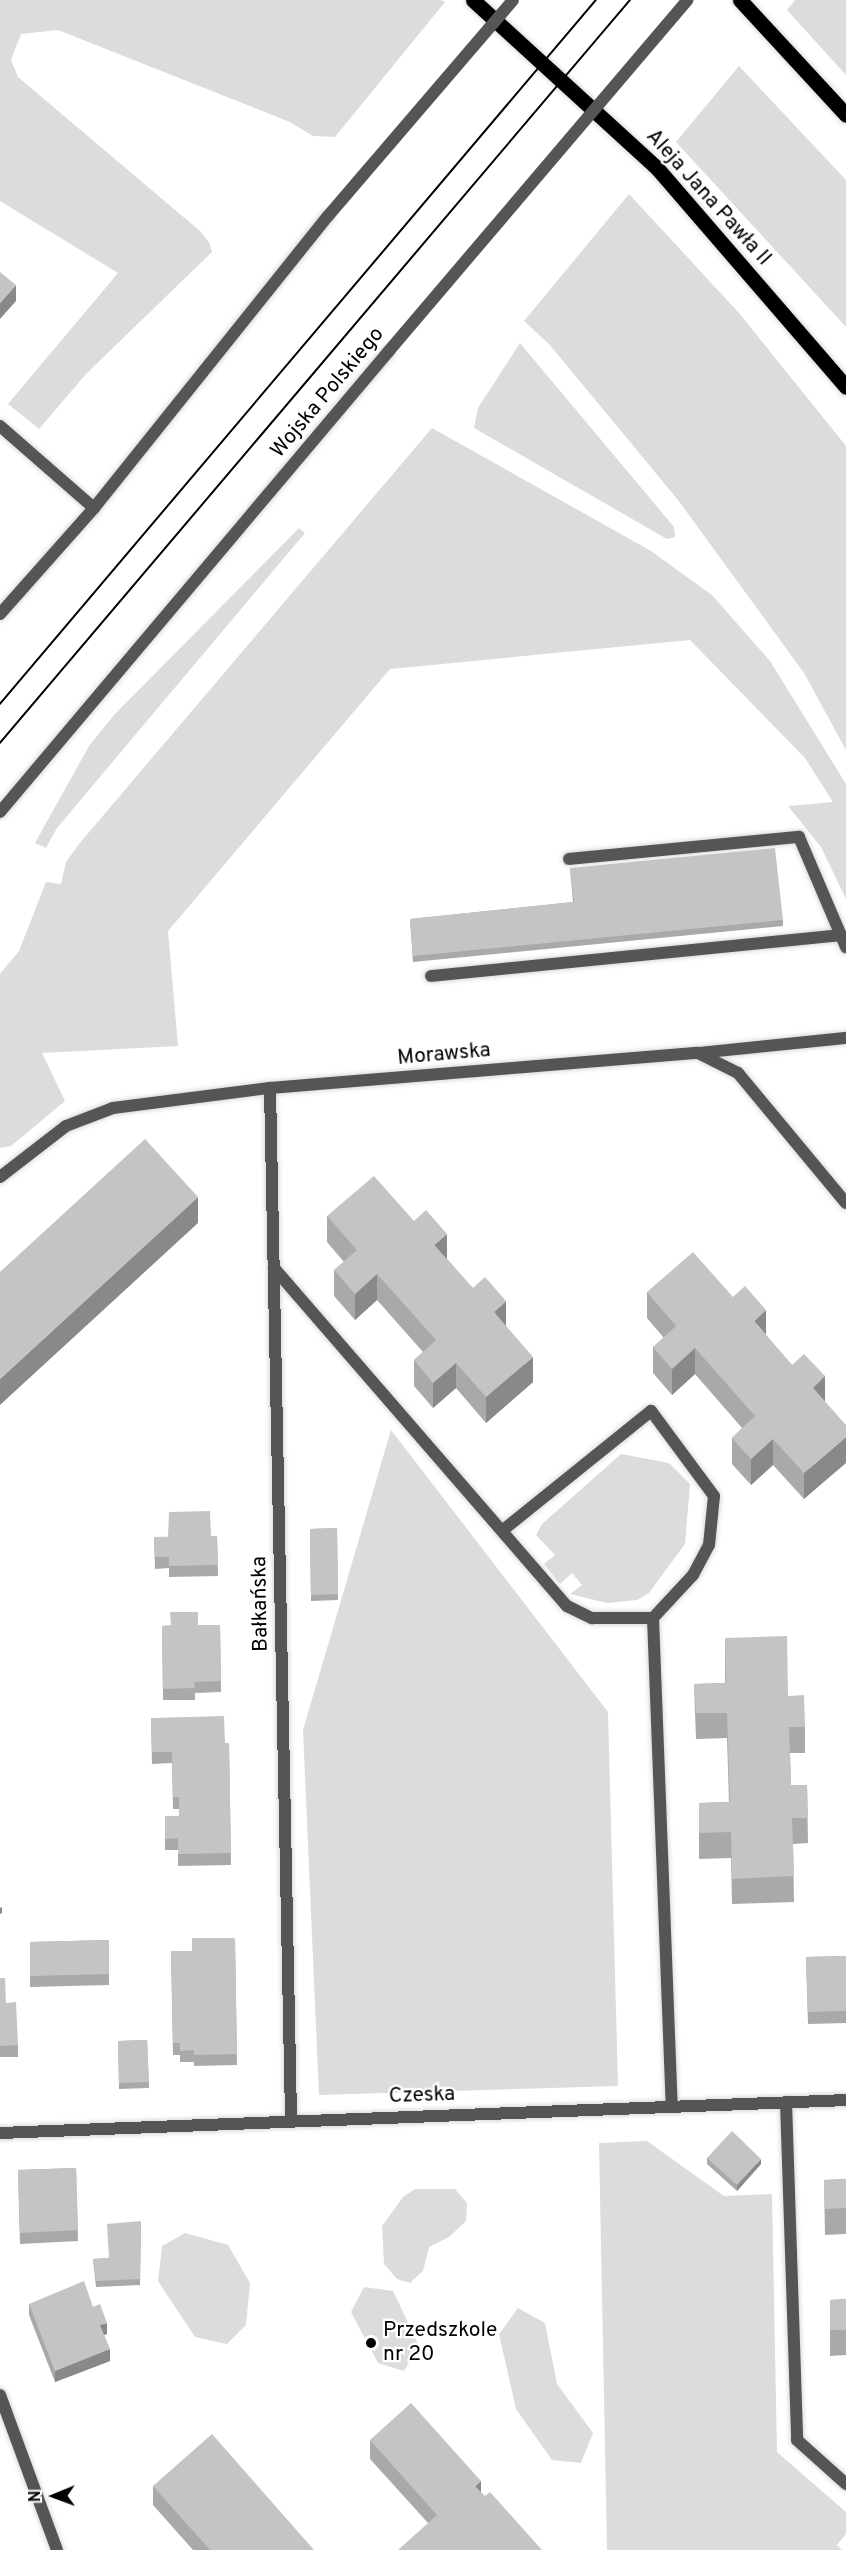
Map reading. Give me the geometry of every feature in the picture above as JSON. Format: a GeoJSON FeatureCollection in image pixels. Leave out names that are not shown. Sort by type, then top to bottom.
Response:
{"type":"FeatureCollection","features":[{"type":"Feature","properties":{"kind":"main road","name":"Aleja Jana Pawła II"},"geometry":{"type":"LineString","coordinates":[[473,0],[657,168],[846,387]]}},
{"type":"Feature","properties":{"kind":"main road"},"geometry":{"type":"LineString","coordinates":[[740,0],[846,115]]}},
{"type":"Feature","properties":{"kind":"street"},"geometry":{"type":"LineString","coordinates":[[0,614],[94,508],[328,216],[513,0]]}},
{"type":"Feature","properties":{"kind":"street","name":"Wojska Polskiego"},"geometry":{"type":"LineString","coordinates":[[0,812],[688,0]]}},
{"type":"Feature","properties":{"kind":"street"},"geometry":{"type":"LineString","coordinates":[[0,426],[94,508]]}},
{"type":"Feature","properties":{"kind":"street"},"geometry":{"type":"LineString","coordinates":[[431,976],[843,941],[799,837],[569,859]]}},
{"type":"Feature","properties":{"kind":"street","name":"Morawska"},"geometry":{"type":"LineString","coordinates":[[0,1177],[66,1126],[114,1108],[270,1088],[698,1053],[846,1038]]}},
{"type":"Feature","properties":{"kind":"street"},"geometry":{"type":"LineString","coordinates":[[698,1053],[738,1073],[831,1188],[846,1203]]}},
{"type":"Feature","properties":{"kind":"street","name":"Bałkańska"},"geometry":{"type":"LineString","coordinates":[[270,1088],[291,2120]]}},
{"type":"Feature","properties":{"kind":"street"},"geometry":{"type":"LineString","coordinates":[[831,1188],[846,1187]]}},
{"type":"Feature","properties":{"kind":"street"},"geometry":{"type":"LineString","coordinates":[[274,1268],[567,1606],[592,1618],[653,1618]]}},
{"type":"Feature","properties":{"kind":"street"},"geometry":{"type":"LineString","coordinates":[[503,1530],[651,1411],[714,1496],[709,1545],[693,1575],[653,1618],[672,2106]]}},
{"type":"Feature","properties":{"kind":"street","name":"Czeska"},"geometry":{"type":"LineString","coordinates":[[0,2133],[846,2100]]}},
{"type":"Feature","properties":{"kind":"street"},"geometry":{"type":"LineString","coordinates":[[786,2102],[796,2440],[846,2484]]}},
{"type":"Feature","properties":{"kind":"street"},"geometry":{"type":"LineString","coordinates":[[0,2394],[57,2550]]}},
{"type":"Feature","properties":{"kind":"shaded area"},"geometry":{"type":"Polygon","coordinates":[[[0,0],[441,0],[445,2],[335,137],[313,136],[290,122],[58,30],[21,34],[11,60],[18,77],[200,231],[209,242],[212,252],[86,374],[39,429],[8,404],[118,273],[0,201],[0,0]]]}},
{"type":"Feature","properties":{"kind":"shaded area"},"geometry":{"type":"Polygon","coordinates":[[[795,0],[846,0],[846,75],[787,10],[795,0]]]}},
{"type":"Feature","properties":{"kind":"shaded area"},"geometry":{"type":"Polygon","coordinates":[[[739,66],[846,180],[846,327],[676,142],[739,66]]]}},
{"type":"Feature","properties":{"kind":"shaded area"},"geometry":{"type":"Polygon","coordinates":[[[629,194],[739,313],[846,446],[846,750],[804,673],[678,500],[549,344],[524,321],[629,194]]]}},
{"type":"Feature","properties":{"kind":"shaded area"},"geometry":{"type":"Polygon","coordinates":[[[520,343],[674,527],[675,537],[667,539],[474,428],[478,408],[520,343]]]}},
{"type":"Feature","properties":{"kind":"shaded area"},"geometry":{"type":"Polygon","coordinates":[[[432,428],[651,551],[712,595],[770,661],[846,784],[846,899],[821,847],[788,806],[833,802],[805,758],[690,640],[390,669],[168,931],[178,1046],[42,1053],[65,1101],[11,1146],[0,1148],[0,974],[19,951],[46,882],[61,884],[66,862],[79,844],[432,428]]]}},
{"type":"Feature","properties":{"kind":"shaded area"},"geometry":{"type":"Polygon","coordinates":[[[299,528],[305,533],[57,828],[46,848],[35,843],[89,746],[114,715],[299,528]]]}},
{"type":"Feature","properties":{"kind":"shaded area"},"geometry":{"type":"Polygon","coordinates":[[[391,1430],[608,1712],[618,2086],[319,2095],[303,1730],[391,1430]]]}},
{"type":"Feature","properties":{"kind":"shaded area"},"geometry":{"type":"Polygon","coordinates":[[[621,1454],[669,1463],[690,1484],[685,1544],[649,1593],[637,1600],[607,1603],[570,1594],[582,1585],[572,1573],[560,1584],[544,1564],[555,1555],[536,1535],[542,1524],[621,1454]]]}},
{"type":"Feature","properties":{"kind":"shaded area"},"geometry":{"type":"Polygon","coordinates":[[[647,2141],[724,2196],[772,2194],[777,2452],[846,2512],[846,2534],[837,2545],[842,2550],[607,2550],[599,2143],[647,2141]]]}},
{"type":"Feature","properties":{"kind":"shaded area"},"geometry":{"type":"Polygon","coordinates":[[[415,2189],[455,2189],[467,2203],[466,2221],[449,2237],[429,2247],[423,2271],[410,2283],[397,2279],[384,2264],[382,2226],[403,2197],[415,2189]]]}},
{"type":"Feature","properties":{"kind":"shaded area"},"geometry":{"type":"Polygon","coordinates":[[[185,2233],[228,2245],[250,2283],[246,2325],[227,2344],[195,2337],[158,2281],[162,2246],[185,2233]]]}},
{"type":"Feature","properties":{"kind":"shaded area"},"geometry":{"type":"Polygon","coordinates":[[[364,2287],[393,2291],[419,2346],[404,2371],[378,2363],[351,2312],[364,2287]]]}},
{"type":"Feature","properties":{"kind":"shaded area"},"geometry":{"type":"Polygon","coordinates":[[[518,2308],[545,2323],[557,2384],[593,2433],[581,2463],[552,2460],[516,2409],[499,2334],[518,2308]]]}},
{"type":"Feature","properties":{"kind":"building"},"geometry":{"type":"Polygon","coordinates":[[[0,272],[16,285],[0,303],[0,272]]]}},
{"type":"Feature","properties":{"kind":"building"},"geometry":{"type":"Polygon","coordinates":[[[775,848],[783,920],[413,956],[410,919],[574,902],[570,868],[775,848]]]}},
{"type":"Feature","properties":{"kind":"building"},"geometry":{"type":"Polygon","coordinates":[[[145,1139],[198,1197],[0,1379],[0,1272],[145,1139]]]}},
{"type":"Feature","properties":{"kind":"building"},"geometry":{"type":"Polygon","coordinates":[[[374,1176],[414,1221],[426,1210],[447,1234],[434,1245],[473,1288],[485,1277],[506,1301],[494,1312],[533,1357],[486,1397],[456,1363],[433,1383],[414,1360],[436,1340],[377,1274],[355,1294],[334,1270],[357,1250],[327,1216],[374,1176]]]}},
{"type":"Feature","properties":{"kind":"building"},"geometry":{"type":"Polygon","coordinates":[[[693,1252],[733,1297],[745,1286],[766,1310],[754,1321],[792,1365],[804,1354],[825,1376],[813,1388],[846,1425],[846,1437],[804,1473],[773,1439],[751,1459],[732,1438],[755,1416],[695,1348],[672,1369],[653,1347],[676,1326],[647,1292],[693,1252]]]}},
{"type":"Feature","properties":{"kind":"building"},"geometry":{"type":"Polygon","coordinates":[[[210,1511],[211,1536],[217,1536],[218,1565],[169,1566],[169,1557],[155,1557],[154,1537],[168,1537],[169,1512],[210,1511]]]}},
{"type":"Feature","properties":{"kind":"building"},"geometry":{"type":"Polygon","coordinates":[[[337,1528],[338,1594],[311,1595],[310,1529],[337,1528]]]}},
{"type":"Feature","properties":{"kind":"building"},"geometry":{"type":"Polygon","coordinates":[[[170,1612],[198,1612],[198,1625],[220,1625],[221,1681],[194,1682],[195,1688],[163,1689],[162,1626],[171,1625],[170,1612]]]}},
{"type":"Feature","properties":{"kind":"building"},"geometry":{"type":"Polygon","coordinates":[[[787,1636],[788,1696],[804,1695],[805,1727],[789,1727],[791,1785],[807,1785],[808,1818],[792,1818],[794,1876],[732,1879],[731,1832],[699,1833],[699,1803],[730,1802],[727,1713],[696,1713],[694,1684],[726,1683],[725,1638],[787,1636]]]}},
{"type":"Feature","properties":{"kind":"building"},"geometry":{"type":"Polygon","coordinates":[[[224,1716],[225,1743],[229,1743],[231,1853],[178,1854],[178,1838],[165,1839],[165,1816],[179,1816],[179,1797],[173,1797],[172,1752],[152,1752],[151,1718],[224,1716]]]}},
{"type":"Feature","properties":{"kind":"building"},"geometry":{"type":"Polygon","coordinates":[[[192,1938],[235,1938],[237,2054],[194,2055],[194,2050],[180,2051],[180,2043],[173,2043],[171,1951],[192,1951],[192,1938]]]}},
{"type":"Feature","properties":{"kind":"building"},"geometry":{"type":"Polygon","coordinates":[[[109,1940],[109,1974],[30,1976],[30,1942],[109,1940]]]}},
{"type":"Feature","properties":{"kind":"building"},"geometry":{"type":"Polygon","coordinates":[[[846,1956],[846,2011],[808,2012],[806,1957],[846,1956]]]}},
{"type":"Feature","properties":{"kind":"building"},"geometry":{"type":"Polygon","coordinates":[[[0,1978],[5,1978],[6,2003],[16,2002],[18,2045],[0,2046],[0,1978]]]}},
{"type":"Feature","properties":{"kind":"building"},"geometry":{"type":"Polygon","coordinates":[[[147,2040],[149,2082],[119,2083],[118,2041],[147,2040]]]}},
{"type":"Feature","properties":{"kind":"building"},"geometry":{"type":"Polygon","coordinates":[[[732,2131],[761,2159],[737,2185],[707,2158],[732,2131]]]}},
{"type":"Feature","properties":{"kind":"building"},"geometry":{"type":"Polygon","coordinates":[[[76,2168],[78,2230],[20,2233],[18,2170],[76,2168]]]}},
{"type":"Feature","properties":{"kind":"building"},"geometry":{"type":"Polygon","coordinates":[[[846,2179],[846,2208],[825,2209],[824,2180],[846,2179]]]}},
{"type":"Feature","properties":{"kind":"building"},"geometry":{"type":"Polygon","coordinates":[[[141,2221],[140,2279],[96,2281],[93,2259],[109,2258],[107,2224],[141,2221]]]}},
{"type":"Feature","properties":{"kind":"building"},"geometry":{"type":"Polygon","coordinates":[[[84,2281],[93,2307],[100,2304],[107,2323],[100,2325],[110,2349],[55,2371],[29,2304],[84,2281]]]}},
{"type":"Feature","properties":{"kind":"building"},"geometry":{"type":"Polygon","coordinates":[[[846,2299],[846,2330],[830,2330],[830,2300],[846,2299]]]}},
{"type":"Feature","properties":{"kind":"building"},"geometry":{"type":"Polygon","coordinates":[[[411,2403],[481,2481],[475,2486],[485,2496],[490,2492],[542,2550],[398,2550],[437,2515],[370,2440],[411,2403]]]}},
{"type":"Feature","properties":{"kind":"building"},"geometry":{"type":"Polygon","coordinates":[[[212,2434],[314,2550],[210,2550],[153,2486],[212,2434]]]}},
{"type":"Feature","properties":{"kind":"tram line"},"geometry":{"type":"LineString","coordinates":[[0,704],[596,0]]}},
{"type":"Feature","properties":{"kind":"tram line"},"geometry":{"type":"LineString","coordinates":[[0,743],[630,0]]}},
{"type":"Feature","properties":{"kind":"place","name":"Przedszkole nr 20"},"geometry":{"type":"Point","coordinates":[371,2343]}}]}
